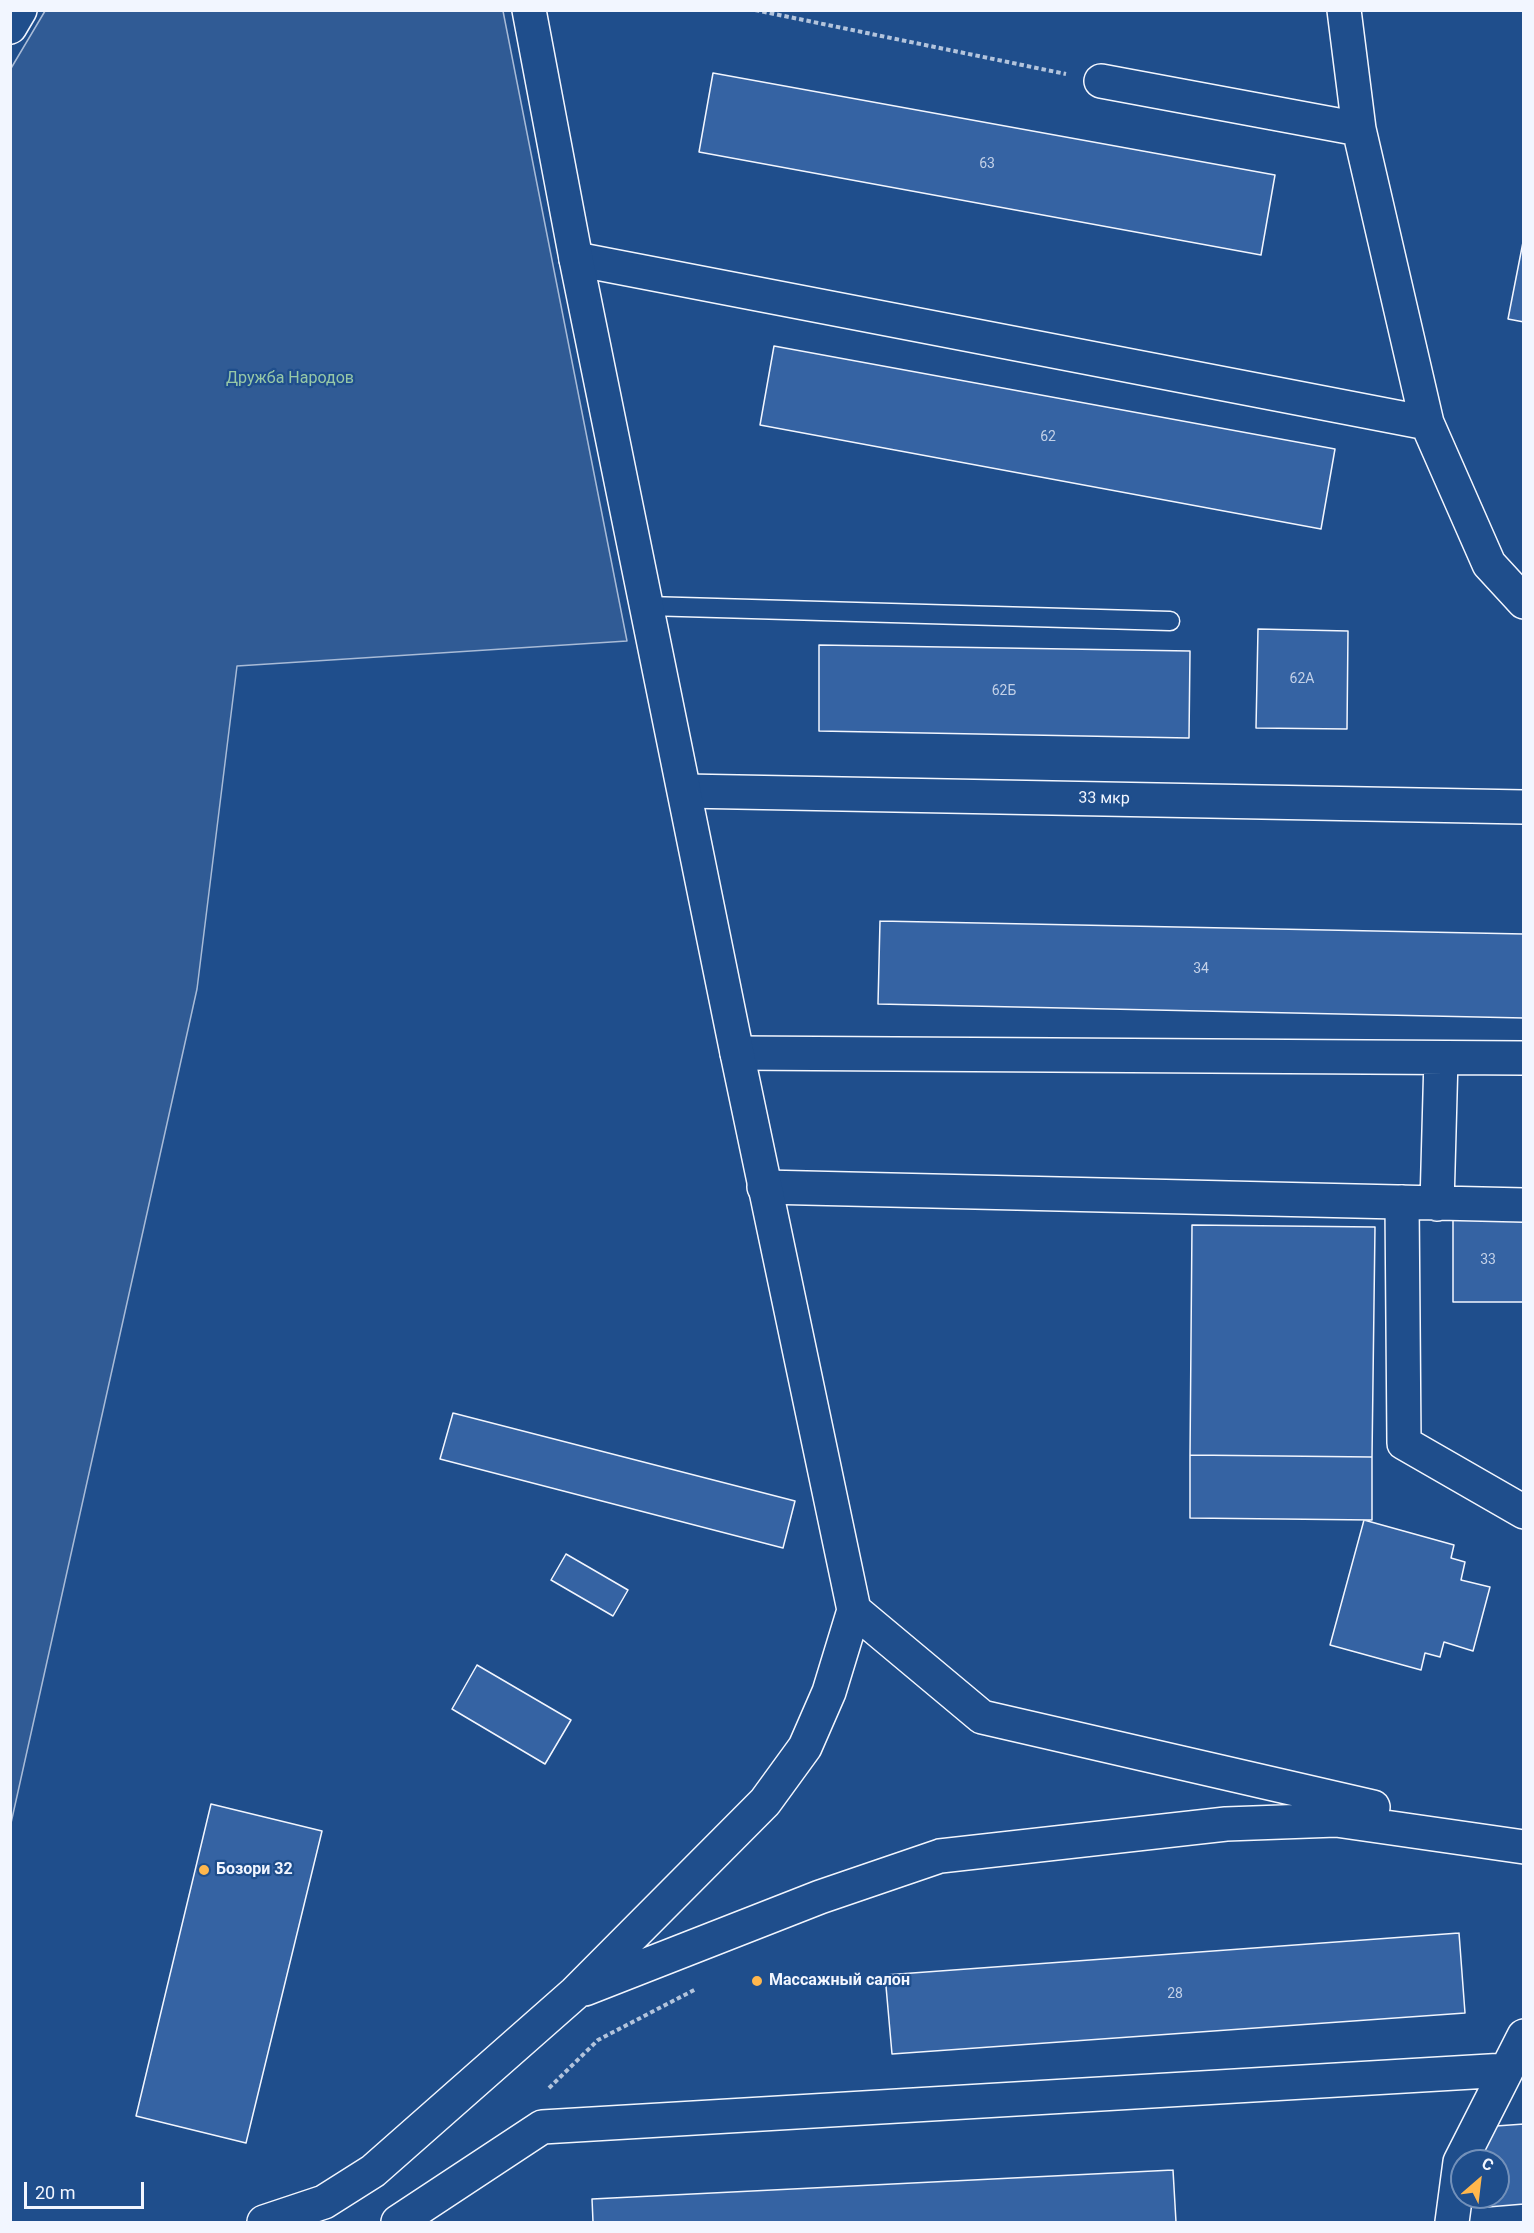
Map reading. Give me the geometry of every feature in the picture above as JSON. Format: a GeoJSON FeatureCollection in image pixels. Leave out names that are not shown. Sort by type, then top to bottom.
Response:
{"type":"FeatureCollection","features":[{"type":"Feature","properties":{"kind":"street"},"geometry":{"type":"LineString","coordinates":[[10,27],[20,10]]}},
{"type":"Feature","properties":{"kind":"street"},"geometry":{"type":"LineString","coordinates":[[264,2223],[309,2215],[374,2171],[575,1993],[765,1802],[805,1747],[829,1692],[854,1610],[764,1186],[576,259],[529,10]]}},
{"type":"Feature","properties":{"kind":"street"},"geometry":{"type":"LineString","coordinates":[[1344,10],[1359,129],[1427,423],[1489,564],[1524,602]]}},
{"type":"Feature","properties":{"kind":"street"},"geometry":{"type":"LineString","coordinates":[[1101,81],[1359,129]]}},
{"type":"Feature","properties":{"kind":"street"},"geometry":{"type":"LineString","coordinates":[[576,259],[1427,423]]}},
{"type":"Feature","properties":{"kind":"street","name":"33 мкр"},"geometry":{"type":"LineString","coordinates":[[685,791],[1524,807]]}},
{"type":"Feature","properties":{"kind":"street"},"geometry":{"type":"LineString","coordinates":[[737,1053],[1524,1058]]}},
{"type":"Feature","properties":{"kind":"street"},"geometry":{"type":"LineString","coordinates":[[1437,1204],[1441,1058]]}},
{"type":"Feature","properties":{"kind":"street"},"geometry":{"type":"LineString","coordinates":[[764,1186],[1524,1205]]}},
{"type":"Feature","properties":{"kind":"street"},"geometry":{"type":"LineString","coordinates":[[1402,1202],[1404,1443],[1524,1512]]}},
{"type":"Feature","properties":{"kind":"street"},"geometry":{"type":"LineString","coordinates":[[854,1610],[982,1717],[1524,1842]]}},
{"type":"Feature","properties":{"kind":"street"},"geometry":{"type":"LineString","coordinates":[[575,1993],[820,1897],[940,1856],[1226,1824],[1336,1820],[1524,1847]]}},
{"type":"Feature","properties":{"kind":"street"},"geometry":{"type":"LineString","coordinates":[[1452,2223],[1460,2162],[1508,2099],[1506,2070],[1524,2036]]}},
{"type":"Feature","properties":{"kind":"street"},"geometry":{"type":"LineString","coordinates":[[398,2223],[542,2127],[1506,2070]]}},
{"type":"Feature","properties":{"kind":"lane"},"geometry":{"type":"LineString","coordinates":[[647,606],[1170,621]]}},
{"type":"Feature","properties":{"kind":"path"},"geometry":{"type":"LineString","coordinates":[[755,10],[1101,81]]}},
{"type":"Feature","properties":{"kind":"path"},"geometry":{"type":"LineString","coordinates":[[548,2089],[598,2040],[701,1986]]}},
{"type":"Feature","properties":{"kind":"shaded area","name":"Дружба Народов"},"geometry":{"type":"Polygon","coordinates":[[[45,11],[503,11],[627,641],[237,666],[197,989],[11,1823],[10,70],[45,11]]]}},
{"type":"Feature","properties":{"kind":"building"},"geometry":{"type":"Polygon","coordinates":[[[713,73],[1275,175],[1261,255],[699,152],[713,73]]]}},
{"type":"Feature","properties":{"kind":"building"},"geometry":{"type":"Polygon","coordinates":[[[1524,237],[1524,322],[1508,319],[1524,237]]]}},
{"type":"Feature","properties":{"kind":"building"},"geometry":{"type":"Polygon","coordinates":[[[774,346],[1335,449],[1321,529],[760,425],[774,346]]]}},
{"type":"Feature","properties":{"kind":"building"},"geometry":{"type":"Polygon","coordinates":[[[1258,629],[1348,631],[1347,729],[1256,728],[1258,629]]]}},
{"type":"Feature","properties":{"kind":"building"},"geometry":{"type":"Polygon","coordinates":[[[819,645],[1190,651],[1189,738],[819,731],[819,645]]]}},
{"type":"Feature","properties":{"kind":"building"},"geometry":{"type":"Polygon","coordinates":[[[880,921],[1524,934],[1524,1018],[878,1004],[880,921]]]}},
{"type":"Feature","properties":{"kind":"building"},"geometry":{"type":"Polygon","coordinates":[[[1453,1219],[1524,1219],[1524,1302],[1453,1302],[1453,1219]]]}},
{"type":"Feature","properties":{"kind":"building"},"geometry":{"type":"Polygon","coordinates":[[[1192,1225],[1375,1227],[1372,1457],[1190,1455],[1192,1225]]]}},
{"type":"Feature","properties":{"kind":"building"},"geometry":{"type":"Polygon","coordinates":[[[453,1413],[795,1501],[783,1548],[440,1459],[453,1413]]]}},
{"type":"Feature","properties":{"kind":"building"},"geometry":{"type":"Polygon","coordinates":[[[1190,1455],[1372,1457],[1372,1520],[1190,1518],[1190,1455]]]}},
{"type":"Feature","properties":{"kind":"building"},"geometry":{"type":"Polygon","coordinates":[[[1364,1520],[1454,1545],[1451,1558],[1465,1562],[1461,1580],[1490,1587],[1473,1651],[1444,1642],[1440,1657],[1425,1653],[1421,1670],[1330,1645],[1364,1520]]]}},
{"type":"Feature","properties":{"kind":"building"},"geometry":{"type":"Polygon","coordinates":[[[566,1554],[628,1590],[613,1616],[551,1580],[566,1554]]]}},
{"type":"Feature","properties":{"kind":"building"},"geometry":{"type":"Polygon","coordinates":[[[477,1665],[571,1720],[545,1764],[452,1709],[477,1665]]]}},
{"type":"Feature","properties":{"kind":"building"},"geometry":{"type":"Polygon","coordinates":[[[211,1804],[322,1831],[246,2143],[136,2116],[211,1804]]]}},
{"type":"Feature","properties":{"kind":"building"},"geometry":{"type":"Polygon","coordinates":[[[1459,1933],[1465,2013],[892,2054],[885,1975],[1459,1933]]]}},
{"type":"Feature","properties":{"kind":"building"},"geometry":{"type":"Polygon","coordinates":[[[1524,2124],[1524,2204],[1510,2205],[1510,2149],[1483,2149],[1482,2127],[1524,2124]]]}},
{"type":"Feature","properties":{"kind":"building"},"geometry":{"type":"Polygon","coordinates":[[[1173,2170],[1176,2222],[593,2222],[592,2199],[1173,2170]]]}},
{"type":"Feature","properties":{"kind":"place","name":"Бозори 32"},"geometry":{"type":"Point","coordinates":[204,1870]}},
{"type":"Feature","properties":{"kind":"place","name":"Массажный салон"},"geometry":{"type":"Point","coordinates":[757,1981]}}]}
